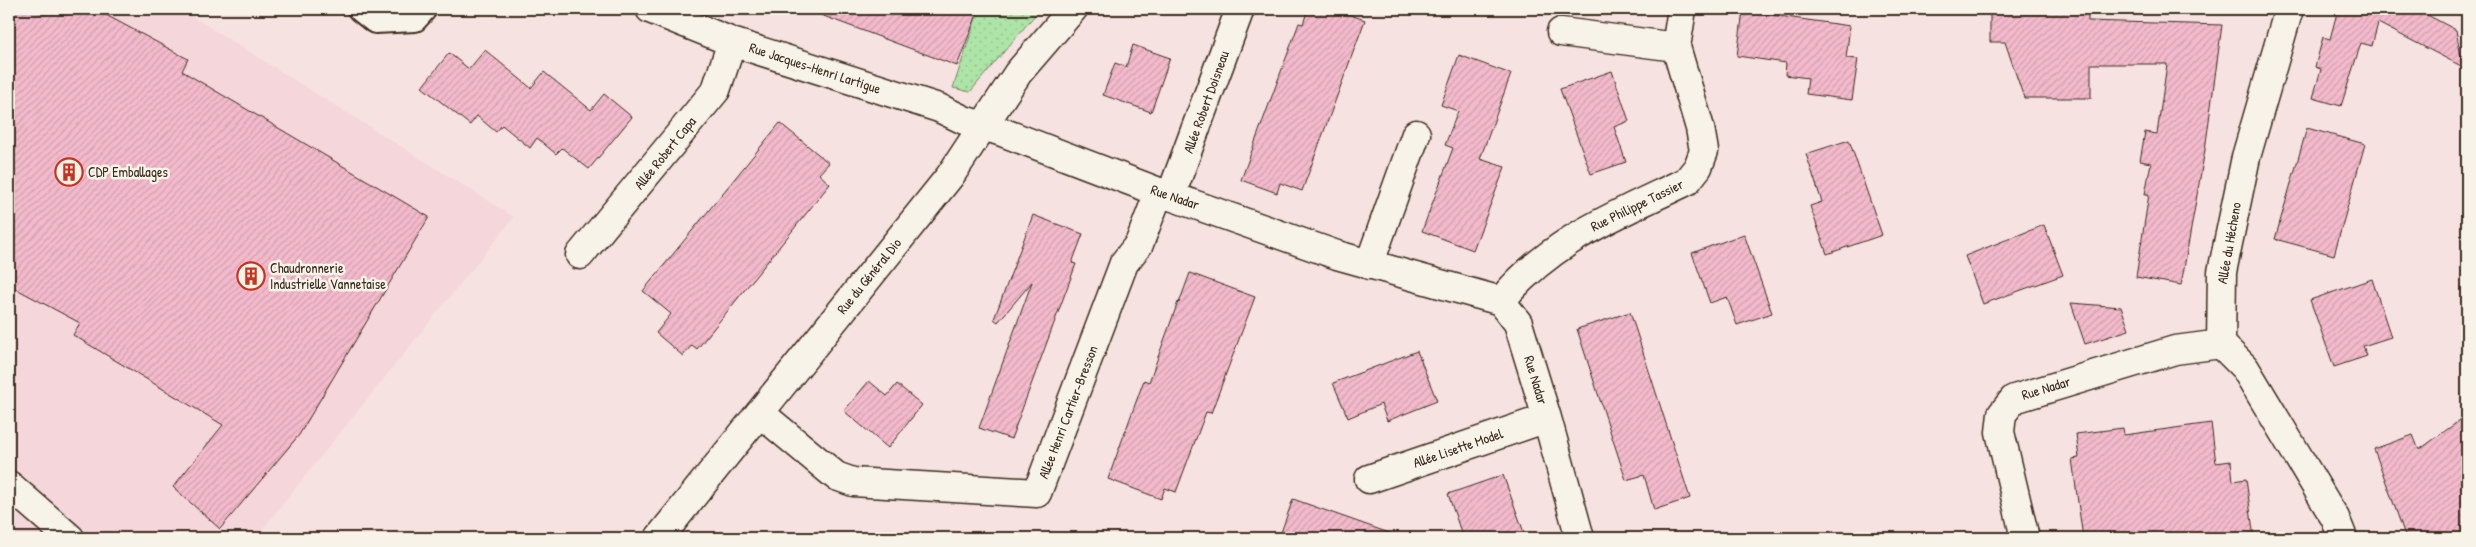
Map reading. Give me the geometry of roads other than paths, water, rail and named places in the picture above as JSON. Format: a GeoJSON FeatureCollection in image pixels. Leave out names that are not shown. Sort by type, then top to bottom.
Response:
{"type":"FeatureCollection","features":[{"type":"Feature","properties":{"kind":"street","name":"Rue Jacques-Henri Lartigue"},"geometry":{"type":"LineString","coordinates":[[650,9],[732,42],[940,108],[964,120],[982,125]]}},
{"type":"Feature","properties":{"kind":"street","name":"Rue du Général Dio"},"geometry":{"type":"LineString","coordinates":[[659,538],[950,176],[1018,73],[1073,9]]}},
{"type":"Feature","properties":{"kind":"street","name":"Allée Robert Doisneau"},"geometry":{"type":"LineString","coordinates":[[1165,194],[1240,9]]}},
{"type":"Feature","properties":{"kind":"street","name":"Rue Philippe Tassier"},"geometry":{"type":"LineString","coordinates":[[1501,301],[1515,284],[1549,253],[1582,232],[1687,181],[1698,167],[1704,151],[1676,48],[1682,9]]}},
{"type":"Feature","properties":{"kind":"street","name":"Allée du Hécheno"},"geometry":{"type":"LineString","coordinates":[[2221,344],[2222,272],[2246,157],[2289,9]]}},
{"type":"Feature","properties":{"kind":"street"},"geometry":{"type":"LineString","coordinates":[[1561,32],[1676,48]]}},
{"type":"Feature","properties":{"kind":"street","name":"Allée Robert Capa"},"geometry":{"type":"LineString","coordinates":[[580,255],[716,90],[732,42]]}},
{"type":"Feature","properties":{"kind":"street","name":"Rue Nadar"},"geometry":{"type":"LineString","coordinates":[[982,125],[1165,194],[1369,265],[1501,301],[1518,323],[1548,418],[1580,538]]}},
{"type":"Feature","properties":{"kind":"street"},"geometry":{"type":"LineString","coordinates":[[1369,265],[1416,134]]}},
{"type":"Feature","properties":{"kind":"street","name":"Allée Henri Cartier-Bresson"},"geometry":{"type":"LineString","coordinates":[[760,413],[836,476],[853,482],[1037,494],[1124,263],[1139,244],[1165,194]]}},
{"type":"Feature","properties":{"kind":"street","name":"Rue Nadar"},"geometry":{"type":"LineString","coordinates":[[2025,538],[2000,432],[2002,414],[2014,398],[2175,350],[2221,344]]}},
{"type":"Feature","properties":{"kind":"street"},"geometry":{"type":"LineString","coordinates":[[2221,344],[2245,368],[2335,518],[2343,538]]}},
{"type":"Feature","properties":{"kind":"street","name":"Allée Lisette Model"},"geometry":{"type":"LineString","coordinates":[[1369,479],[1548,418]]}},
{"type":"Feature","properties":{"kind":"street"},"geometry":{"type":"LineString","coordinates":[[9,485],[70,538]]}},
{"type":"Feature","properties":{"kind":"lane"},"geometry":{"type":"LineString","coordinates":[[360,9],[375,21],[414,19],[424,9]]}},
{"type":"Feature","properties":{"kind":"place","name":"CDP Emballages"},"geometry":{"type":"Point","coordinates":[69,172]}},
{"type":"Feature","properties":{"kind":"place","name":"Chaudronnerie Industrielle Vannetaise"},"geometry":{"type":"Point","coordinates":[251,276]}}]}
